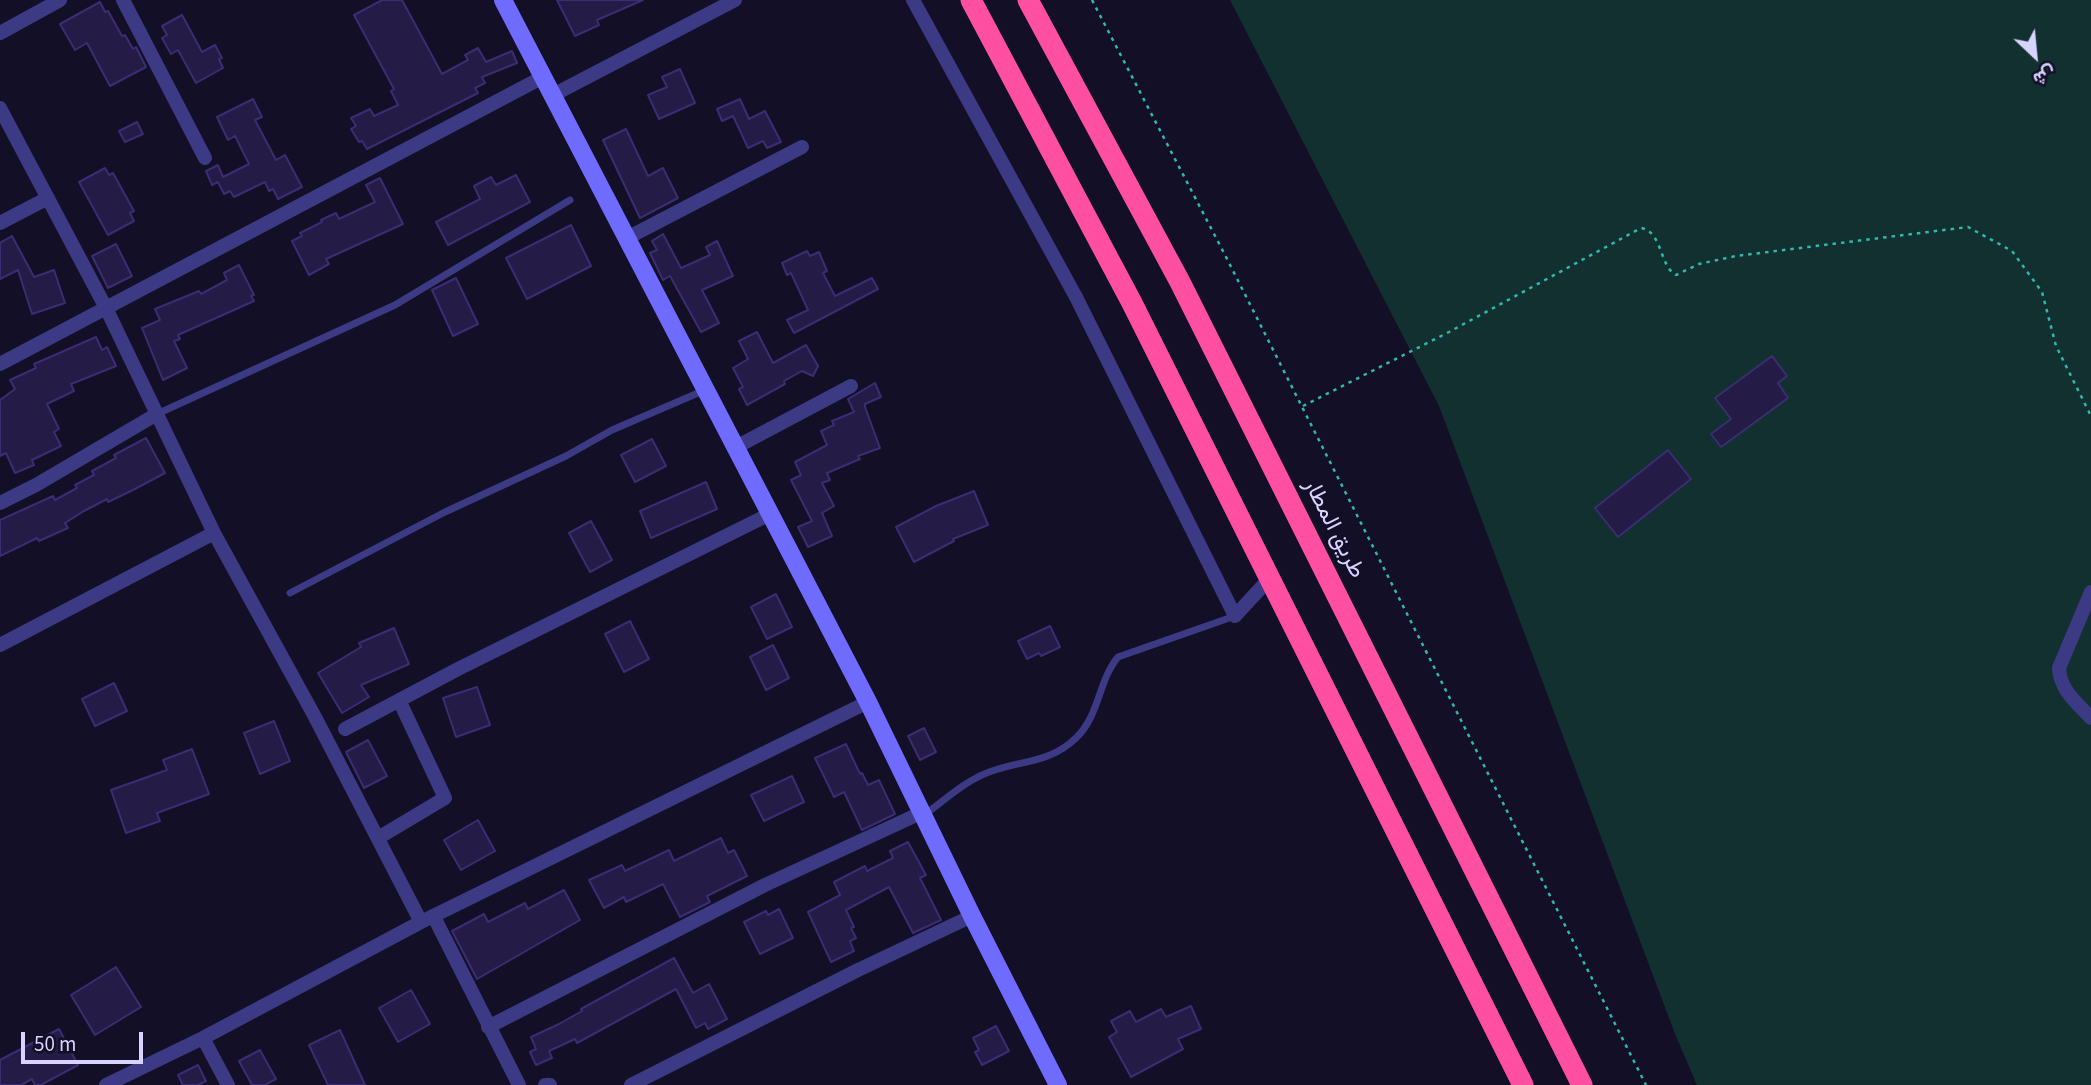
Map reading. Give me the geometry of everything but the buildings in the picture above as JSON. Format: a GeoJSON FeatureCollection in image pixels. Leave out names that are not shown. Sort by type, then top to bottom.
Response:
{"type":"FeatureCollection","features":[{"type":"Feature","properties":{"kind":"highway"},"geometry":{"type":"LineString","coordinates":[[971,0],[1132,303],[1523,1085]]}},
{"type":"Feature","properties":{"kind":"highway","name":"طريق المطار"},"geometry":{"type":"LineString","coordinates":[[1028,0],[1180,282],[1583,1085]]}},
{"type":"Feature","properties":{"kind":"street"},"geometry":{"type":"LineString","coordinates":[[0,33],[60,0]]}},
{"type":"Feature","properties":{"kind":"street"},"geometry":{"type":"LineString","coordinates":[[123,0],[205,158]]}},
{"type":"Feature","properties":{"kind":"street"},"geometry":{"type":"LineString","coordinates":[[503,0],[868,702],[1058,1085]]}},
{"type":"Feature","properties":{"kind":"street"},"geometry":{"type":"LineString","coordinates":[[553,95],[735,0]]}},
{"type":"Feature","properties":{"kind":"street"},"geometry":{"type":"LineString","coordinates":[[913,0],[1076,297],[1235,616],[1270,578]]}},
{"type":"Feature","properties":{"kind":"street"},"geometry":{"type":"LineString","coordinates":[[0,364],[543,77]]}},
{"type":"Feature","properties":{"kind":"street"},"geometry":{"type":"LineString","coordinates":[[0,108],[106,308],[214,533],[378,838],[428,919],[519,1085]]}},
{"type":"Feature","properties":{"kind":"street"},"geometry":{"type":"LineString","coordinates":[[627,238],[802,148]]}},
{"type":"Feature","properties":{"kind":"street"},"geometry":{"type":"LineString","coordinates":[[0,223],[48,198]]}},
{"type":"Feature","properties":{"kind":"street"},"geometry":{"type":"LineString","coordinates":[[736,447],[851,386]]}},
{"type":"Feature","properties":{"kind":"street"},"geometry":{"type":"LineString","coordinates":[[0,503],[157,414]]}},
{"type":"Feature","properties":{"kind":"street"},"geometry":{"type":"LineString","coordinates":[[345,729],[458,668],[770,514]]}},
{"type":"Feature","properties":{"kind":"street"},"geometry":{"type":"LineString","coordinates":[[0,645],[214,533]]}},
{"type":"Feature","properties":{"kind":"street"},"geometry":{"type":"LineString","coordinates":[[2091,592],[2059,668],[2064,688],[2091,718]]}},
{"type":"Feature","properties":{"kind":"street"},"geometry":{"type":"LineString","coordinates":[[378,838],[445,798],[398,700]]}},
{"type":"Feature","properties":{"kind":"street"},"geometry":{"type":"LineString","coordinates":[[113,1083],[428,919],[868,702]]}},
{"type":"Feature","properties":{"kind":"street"},"geometry":{"type":"LineString","coordinates":[[488,1027],[765,885],[923,814]]}},
{"type":"Feature","properties":{"kind":"street"},"geometry":{"type":"LineString","coordinates":[[631,1085],[858,970],[972,916]]}},
{"type":"Feature","properties":{"kind":"street"},"geometry":{"type":"LineString","coordinates":[[203,1038],[228,1085]]}},
{"type":"Feature","properties":{"kind":"lane"},"geometry":{"type":"LineString","coordinates":[[157,414],[395,305],[570,200]]}},
{"type":"Feature","properties":{"kind":"lane"},"geometry":{"type":"LineString","coordinates":[[290,593],[455,508],[566,456],[612,430],[706,389]]}},
{"type":"Feature","properties":{"kind":"lane"},"geometry":{"type":"LineString","coordinates":[[923,814],[976,778],[992,771],[1041,760],[1061,750],[1077,737],[1094,714],[1109,668],[1118,657],[1235,616]]}},
{"type":"Feature","properties":{"kind":"path"},"geometry":{"type":"LineString","coordinates":[[1092,0],[1646,1085]]}},
{"type":"Feature","properties":{"kind":"path"},"geometry":{"type":"LineString","coordinates":[[1302,407],[1449,332],[1641,228],[1652,233],[1670,271],[1676,275],[1699,264],[1736,256],[1968,227],[2011,251],[2042,292],[2056,346],[2091,416]]}},
{"type":"Feature","properties":{"kind":"green space"},"geometry":{"type":"Polygon","coordinates":[[[1230,0],[2091,0],[2091,1085],[1697,1085],[1675,1034],[1439,406],[1230,0]]]}}]}
